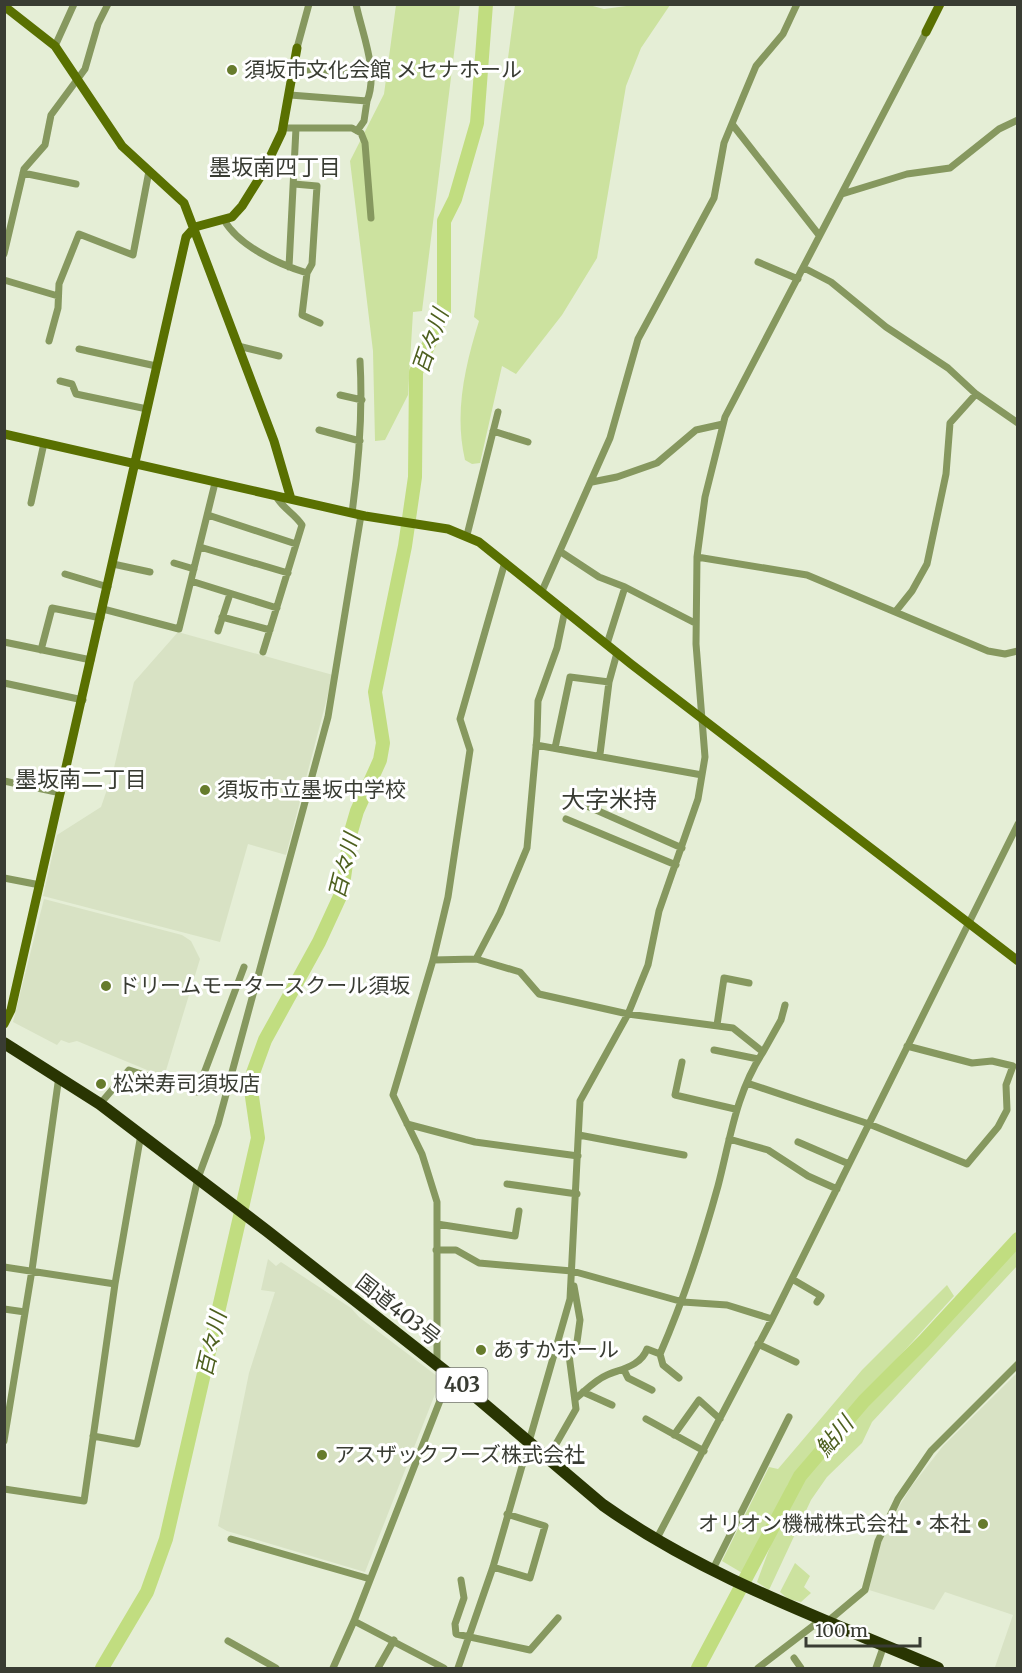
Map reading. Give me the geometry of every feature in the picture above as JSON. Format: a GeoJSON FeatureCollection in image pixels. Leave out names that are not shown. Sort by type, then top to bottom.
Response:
{"type":"FeatureCollection","features":[{"type":"Feature","properties":{"kind":"highway","name":"国道403号"},"geometry":{"type":"LineString","coordinates":[[4,1043],[100,1104],[267,1230],[450,1375],[603,1504],[656,1540],[765,1594],[938,1668]]}},
{"type":"Feature","properties":{"kind":"street"},"geometry":{"type":"LineString","coordinates":[[55,46],[74,4]]}},
{"type":"Feature","properties":{"kind":"street"},"geometry":{"type":"LineString","coordinates":[[4,254],[23,173],[45,145],[51,115],[85,69],[98,24],[108,4]]}},
{"type":"Feature","properties":{"kind":"street"},"geometry":{"type":"LineString","coordinates":[[4,1024],[11,1010],[40,885],[186,237],[195,227],[232,217],[242,206],[262,174],[284,128],[297,48],[309,4]]}},
{"type":"Feature","properties":{"kind":"street"},"geometry":{"type":"LineString","coordinates":[[356,4],[369,62],[372,89],[367,101],[364,121],[357,131]]}},
{"type":"Feature","properties":{"kind":"street"},"geometry":{"type":"LineString","coordinates":[[542,591],[610,438],[638,339],[714,198],[724,143],[756,66],[783,34],[797,4]]}},
{"type":"Feature","properties":{"kind":"street"},"geometry":{"type":"LineString","coordinates":[[458,1668],[493,1567],[570,1299],[580,1101],[628,1014],[648,965],[659,911],[698,799],[705,757],[696,623],[697,557],[705,497],[723,424],[940,4]]}},
{"type":"Feature","properties":{"kind":"street"},"geometry":{"type":"LineString","coordinates":[[4,6],[55,46],[79,78],[122,146],[184,203],[274,441],[291,499]]}},
{"type":"Feature","properties":{"kind":"street"},"geometry":{"type":"LineString","coordinates":[[293,69],[344,72]]}},
{"type":"Feature","properties":{"kind":"street"},"geometry":{"type":"LineString","coordinates":[[290,94],[367,101]]}},
{"type":"Feature","properties":{"kind":"street"},"geometry":{"type":"LineString","coordinates":[[842,194],[908,174],[950,168],[999,129],[1017,120]]}},
{"type":"Feature","properties":{"kind":"street"},"geometry":{"type":"LineString","coordinates":[[732,124],[819,235]]}},
{"type":"Feature","properties":{"kind":"street"},"geometry":{"type":"LineString","coordinates":[[284,128],[352,128],[361,134],[365,143],[371,218]]}},
{"type":"Feature","properties":{"kind":"street"},"geometry":{"type":"LineString","coordinates":[[289,267],[296,128]]}},
{"type":"Feature","properties":{"kind":"street"},"geometry":{"type":"LineString","coordinates":[[50,341],[58,308],[59,284],[79,234],[133,255],[149,171]]}},
{"type":"Feature","properties":{"kind":"street"},"geometry":{"type":"LineString","coordinates":[[23,173],[76,184]]}},
{"type":"Feature","properties":{"kind":"street"},"geometry":{"type":"LineString","coordinates":[[294,184],[316,186],[312,264],[307,273],[302,315],[320,323]]}},
{"type":"Feature","properties":{"kind":"street"},"geometry":{"type":"LineString","coordinates":[[224,220],[233,235],[289,267],[307,273]]}},
{"type":"Feature","properties":{"kind":"street"},"geometry":{"type":"LineString","coordinates":[[758,262],[798,279]]}},
{"type":"Feature","properties":{"kind":"street"},"geometry":{"type":"LineString","coordinates":[[804,268],[831,282],[886,327],[948,368],[976,393],[1017,423]]}},
{"type":"Feature","properties":{"kind":"street"},"geometry":{"type":"LineString","coordinates":[[4,280],[58,296]]}},
{"type":"Feature","properties":{"kind":"street"},"geometry":{"type":"LineString","coordinates":[[238,346],[279,356]]}},
{"type":"Feature","properties":{"kind":"street"},"geometry":{"type":"LineString","coordinates":[[79,349],[156,366]]}},
{"type":"Feature","properties":{"kind":"street"},"geometry":{"type":"LineString","coordinates":[[93,1436],[137,1444],[200,1179],[218,1124],[328,717],[359,515],[362,400],[360,361]]}},
{"type":"Feature","properties":{"kind":"street"},"geometry":{"type":"LineString","coordinates":[[60,381],[72,384],[76,394],[147,409]]}},
{"type":"Feature","properties":{"kind":"street"},"geometry":{"type":"LineString","coordinates":[[896,611],[912,591],[927,564],[945,480],[950,423],[976,393]]}},
{"type":"Feature","properties":{"kind":"street"},"geometry":{"type":"LineString","coordinates":[[340,395],[362,400]]}},
{"type":"Feature","properties":{"kind":"street"},"geometry":{"type":"LineString","coordinates":[[466,535],[498,412]]}},
{"type":"Feature","properties":{"kind":"street"},"geometry":{"type":"LineString","coordinates":[[591,482],[617,477],[657,463],[696,430],[723,424]]}},
{"type":"Feature","properties":{"kind":"street"},"geometry":{"type":"LineString","coordinates":[[319,430],[360,441]]}},
{"type":"Feature","properties":{"kind":"street"},"geometry":{"type":"LineString","coordinates":[[493,431],[523,442]]}},
{"type":"Feature","properties":{"kind":"street"},"geometry":{"type":"LineString","coordinates":[[4,434],[359,515],[447,529],[466,535],[505,562],[617,653],[1017,961]]}},
{"type":"Feature","properties":{"kind":"street"},"geometry":{"type":"LineString","coordinates":[[31,503],[44,443]]}},
{"type":"Feature","properties":{"kind":"street"},"geometry":{"type":"LineString","coordinates":[[41,650],[52,608],[102,613],[179,629],[215,483]]}},
{"type":"Feature","properties":{"kind":"street"},"geometry":{"type":"LineString","coordinates":[[263,652],[302,525],[294,514],[282,507],[276,496]]}},
{"type":"Feature","properties":{"kind":"street"},"geometry":{"type":"LineString","coordinates":[[208,514],[297,543]]}},
{"type":"Feature","properties":{"kind":"street"},"geometry":{"type":"LineString","coordinates":[[200,547],[288,573]]}},
{"type":"Feature","properties":{"kind":"street"},"geometry":{"type":"LineString","coordinates":[[561,552],[599,577],[625,587],[696,623]]}},
{"type":"Feature","properties":{"kind":"street"},"geometry":{"type":"LineString","coordinates":[[697,557],[766,569],[789,570],[896,611],[988,651],[1005,654],[1017,651]]}},
{"type":"Feature","properties":{"kind":"street"},"geometry":{"type":"LineString","coordinates":[[437,1365],[436,1202],[422,1154],[393,1095],[433,960],[448,897],[470,750],[460,719],[505,562]]}},
{"type":"Feature","properties":{"kind":"street"},"geometry":{"type":"LineString","coordinates":[[174,563],[194,569]]}},
{"type":"Feature","properties":{"kind":"street"},"geometry":{"type":"LineString","coordinates":[[113,564],[150,572]]}},
{"type":"Feature","properties":{"kind":"street"},"geometry":{"type":"LineString","coordinates":[[65,574],[108,587]]}},
{"type":"Feature","properties":{"kind":"street"},"geometry":{"type":"LineString","coordinates":[[191,581],[277,609]]}},
{"type":"Feature","properties":{"kind":"street"},"geometry":{"type":"LineString","coordinates":[[607,644],[625,587]]}},
{"type":"Feature","properties":{"kind":"street"},"geometry":{"type":"LineString","coordinates":[[218,631],[230,594]]}},
{"type":"Feature","properties":{"kind":"street"},"geometry":{"type":"LineString","coordinates":[[476,959],[500,913],[526,848],[538,701],[557,648],[565,610]]}},
{"type":"Feature","properties":{"kind":"street"},"geometry":{"type":"LineString","coordinates":[[222,616],[270,630]]}},
{"type":"Feature","properties":{"kind":"street"},"geometry":{"type":"LineString","coordinates":[[4,642],[91,660]]}},
{"type":"Feature","properties":{"kind":"street"},"geometry":{"type":"LineString","coordinates":[[600,754],[609,682],[617,653]]}},
{"type":"Feature","properties":{"kind":"street"},"geometry":{"type":"LineString","coordinates":[[555,748],[570,677],[609,682]]}},
{"type":"Feature","properties":{"kind":"street"},"geometry":{"type":"LineString","coordinates":[[4,683],[82,700]]}},
{"type":"Feature","properties":{"kind":"street"},"geometry":{"type":"LineString","coordinates":[[536,745],[600,754],[702,775]]}},
{"type":"Feature","properties":{"kind":"street"},"geometry":{"type":"LineString","coordinates":[[4,781],[61,793]]}},
{"type":"Feature","properties":{"kind":"street"},"geometry":{"type":"LineString","coordinates":[[587,806],[682,848]]}},
{"type":"Feature","properties":{"kind":"street"},"geometry":{"type":"LineString","coordinates":[[566,819],[676,865]]}},
{"type":"Feature","properties":{"kind":"street"},"geometry":{"type":"LineString","coordinates":[[656,1540],[792,1279],[1017,824]]}},
{"type":"Feature","properties":{"kind":"street"},"geometry":{"type":"LineString","coordinates":[[4,878],[40,885]]}},
{"type":"Feature","properties":{"kind":"street"},"geometry":{"type":"LineString","coordinates":[[433,960],[476,959],[519,972],[539,994],[628,1014],[733,1028],[760,1056]]}},
{"type":"Feature","properties":{"kind":"street"},"geometry":{"type":"LineString","coordinates":[[100,1104],[129,1070],[197,1092],[244,967]]}},
{"type":"Feature","properties":{"kind":"street"},"geometry":{"type":"LineString","coordinates":[[717,1025],[724,978],[749,982]]}},
{"type":"Feature","properties":{"kind":"street"},"geometry":{"type":"LineString","coordinates":[[679,1378],[663,1365],[660,1354],[683,1302],[701,1248],[735,1109],[760,1056],[781,1020],[785,1005]]}},
{"type":"Feature","properties":{"kind":"street"},"geometry":{"type":"LineString","coordinates":[[747,1083],[869,1124],[966,1164],[998,1127],[1007,1110],[1006,1085],[1013,1066],[992,1061],[972,1063],[907,1046]]}},
{"type":"Feature","properties":{"kind":"street"},"geometry":{"type":"LineString","coordinates":[[714,1050],[760,1056]]}},
{"type":"Feature","properties":{"kind":"street"},"geometry":{"type":"LineString","coordinates":[[682,1062],[675,1095],[735,1109]]}},
{"type":"Feature","properties":{"kind":"street"},"geometry":{"type":"LineString","coordinates":[[4,1441],[32,1270],[59,1076]]}},
{"type":"Feature","properties":{"kind":"street"},"geometry":{"type":"LineString","coordinates":[[407,1124],[475,1142],[578,1156]]}},
{"type":"Feature","properties":{"kind":"street"},"geometry":{"type":"LineString","coordinates":[[4,1489],[84,1501],[115,1284],[141,1134]]}},
{"type":"Feature","properties":{"kind":"street"},"geometry":{"type":"LineString","coordinates":[[579,1135],[684,1155]]}},
{"type":"Feature","properties":{"kind":"street"},"geometry":{"type":"LineString","coordinates":[[729,1139],[768,1150],[808,1176],[837,1189]]}},
{"type":"Feature","properties":{"kind":"street"},"geometry":{"type":"LineString","coordinates":[[798,1142],[849,1164]]}},
{"type":"Feature","properties":{"kind":"street"},"geometry":{"type":"LineString","coordinates":[[507,1184],[577,1194]]}},
{"type":"Feature","properties":{"kind":"street"},"geometry":{"type":"LineString","coordinates":[[437,1224],[515,1236],[519,1212]]}},
{"type":"Feature","properties":{"kind":"street"},"geometry":{"type":"LineString","coordinates":[[436,1250],[456,1250],[479,1263],[572,1271],[683,1302],[727,1305],[772,1318]]}},
{"type":"Feature","properties":{"kind":"street"},"geometry":{"type":"LineString","coordinates":[[4,1267],[115,1284]]}},
{"type":"Feature","properties":{"kind":"street"},"geometry":{"type":"LineString","coordinates":[[548,1458],[576,1409],[569,1355],[577,1342],[580,1320],[572,1271]]}},
{"type":"Feature","properties":{"kind":"street"},"geometry":{"type":"LineString","coordinates":[[792,1279],[821,1297]]}},
{"type":"Feature","properties":{"kind":"street"},"geometry":{"type":"LineString","coordinates":[[4,1309],[25,1312]]}},
{"type":"Feature","properties":{"kind":"street"},"geometry":{"type":"LineString","coordinates":[[758,1344],[796,1362]]}},
{"type":"Feature","properties":{"kind":"street"},"geometry":{"type":"LineString","coordinates":[[575,1399],[606,1375],[624,1370],[645,1355],[647,1349],[660,1354]]}},
{"type":"Feature","properties":{"kind":"street"},"geometry":{"type":"LineString","coordinates":[[758,1668],[865,1590],[878,1541],[897,1499],[931,1451],[1017,1364]]}},
{"type":"Feature","properties":{"kind":"street"},"geometry":{"type":"LineString","coordinates":[[624,1370],[628,1378],[652,1390]]}},
{"type":"Feature","properties":{"kind":"street"},"geometry":{"type":"LineString","coordinates":[[333,1668],[354,1621],[450,1375]]}},
{"type":"Feature","properties":{"kind":"street"},"geometry":{"type":"LineString","coordinates":[[584,1392],[612,1405]]}},
{"type":"Feature","properties":{"kind":"street"},"geometry":{"type":"LineString","coordinates":[[674,1435],[699,1400],[720,1419]]}},
{"type":"Feature","properties":{"kind":"street"},"geometry":{"type":"LineString","coordinates":[[713,1569],[789,1417]]}},
{"type":"Feature","properties":{"kind":"street"},"geometry":{"type":"LineString","coordinates":[[646,1419],[704,1451]]}},
{"type":"Feature","properties":{"kind":"street"},"geometry":{"type":"LineString","coordinates":[[493,1567],[530,1578],[545,1526],[507,1514]]}},
{"type":"Feature","properties":{"kind":"street"},"geometry":{"type":"LineString","coordinates":[[231,1539],[370,1579]]}},
{"type":"Feature","properties":{"kind":"street"},"geometry":{"type":"LineString","coordinates":[[461,1580],[464,1598],[454,1624],[456,1634],[530,1650],[558,1618]]}},
{"type":"Feature","properties":{"kind":"street"},"geometry":{"type":"LineString","coordinates":[[354,1621],[444,1668]]}},
{"type":"Feature","properties":{"kind":"street"},"geometry":{"type":"LineString","coordinates":[[378,1668],[394,1640]]}},
{"type":"Feature","properties":{"kind":"street"},"geometry":{"type":"LineString","coordinates":[[228,1641],[276,1668]]}},
{"type":"Feature","properties":{"kind":"street"},"geometry":{"type":"LineString","coordinates":[[876,1668],[884,1645]]}},
{"type":"Feature","properties":{"kind":"street"},"geometry":{"type":"LineString","coordinates":[[794,1658],[801,1668]]}},
{"type":"Feature","properties":{"kind":"shaded area","name":"須坂市立墨坂中学校"},"geometry":{"type":"Polygon","coordinates":[[[178,632],[333,675],[286,855],[248,844],[220,942],[43,896],[57,835],[101,807],[113,772],[134,682],[178,632]]]}},
{"type":"Feature","properties":{"kind":"shaded area","name":"ドリームモータースクール須坂"},"geometry":{"type":"Polygon","coordinates":[[[44,899],[182,935],[191,941],[200,959],[164,1077],[77,1041],[69,1043],[61,1040],[57,1045],[13,1022],[44,899]]]}},
{"type":"Feature","properties":{"kind":"shaded area","name":"アスザックフーズ株式会社"},"geometry":{"type":"Polygon","coordinates":[[[268,1259],[276,1266],[281,1262],[351,1308],[359,1317],[437,1376],[439,1384],[365,1572],[227,1531],[218,1526],[249,1373],[275,1292],[261,1290],[268,1259]]]}},
{"type":"Feature","properties":{"kind":"shaded area"},"geometry":{"type":"Polygon","coordinates":[[[1017,1373],[1017,1668],[999,1668],[995,1667],[1013,1615],[945,1592],[934,1610],[869,1590],[876,1557],[887,1526],[911,1487],[943,1446],[1017,1373]]]}},
{"type":"Feature","properties":{"kind":"green space"},"geometry":{"type":"Polygon","coordinates":[[[396,5],[460,5],[422,311],[413,312],[408,395],[385,440],[375,441],[373,351],[350,161],[384,94],[396,5]]]}},
{"type":"Feature","properties":{"kind":"green space"},"geometry":{"type":"Polygon","coordinates":[[[515,5],[589,5],[604,9],[634,5],[670,5],[641,48],[626,86],[597,258],[562,315],[516,374],[502,366],[480,463],[472,464],[465,460],[461,407],[469,355],[479,321],[474,317],[515,5]]]}},
{"type":"Feature","properties":{"kind":"green space"},"geometry":{"type":"Polygon","coordinates":[[[1017,1245],[1017,1266],[872,1422],[862,1443],[827,1477],[811,1500],[769,1590],[757,1582],[784,1509],[801,1479],[863,1407],[1017,1245]]]}},
{"type":"Feature","properties":{"kind":"green space"},"geometry":{"type":"Polygon","coordinates":[[[947,1285],[954,1296],[805,1460],[788,1484],[749,1577],[722,1561],[769,1467],[778,1469],[862,1370],[947,1285]]]}},
{"type":"Feature","properties":{"kind":"green space"},"geometry":{"type":"Polygon","coordinates":[[[795,1563],[810,1576],[804,1587],[811,1593],[801,1602],[788,1599],[780,1592],[795,1563]]]}},
{"type":"Feature","properties":{"kind":"waterway","name":"百々川"},"geometry":{"type":"LineString","coordinates":[[102,1668],[147,1592],[166,1539],[258,1138],[251,1090],[253,1073],[265,1040],[319,942],[342,892],[350,835],[357,811],[380,760],[383,743],[375,692],[405,546],[415,477],[416,372],[444,312],[444,221],[455,199],[477,123],[486,4]]}},
{"type":"Feature","properties":{"kind":"waterway","name":"鮎川"},"geometry":{"type":"LineString","coordinates":[[698,1668],[800,1476],[864,1401],[924,1341],[1018,1239]]}},
{"type":"Feature","properties":{"kind":"place","name":"須坂市文化会館 メセナホール"},"geometry":{"type":"Point","coordinates":[232,70]}},
{"type":"Feature","properties":{"kind":"place","name":"須坂市立墨坂中学校"},"geometry":{"type":"Point","coordinates":[205,790]}},
{"type":"Feature","properties":{"kind":"place","name":"ドリームモータースクール須坂"},"geometry":{"type":"Point","coordinates":[106,986]}},
{"type":"Feature","properties":{"kind":"place","name":"松栄寿司須坂店"},"geometry":{"type":"Point","coordinates":[101,1084]}},
{"type":"Feature","properties":{"kind":"place","name":"あすかホール"},"geometry":{"type":"Point","coordinates":[481,1350]}},
{"type":"Feature","properties":{"kind":"place","name":"アスザックフーズ株式会社"},"geometry":{"type":"Point","coordinates":[322,1455]}},
{"type":"Feature","properties":{"kind":"place","name":"オリオン機械株式会社・本社"},"geometry":{"type":"Point","coordinates":[983,1524]}},
{"type":"Feature","properties":{"kind":"district","name":"墨坂南四丁目"},"geometry":{"type":"Point","coordinates":[275,167]}},
{"type":"Feature","properties":{"kind":"district","name":"墨坂南二丁目"},"geometry":{"type":"Point","coordinates":[81,779]}},
{"type":"Feature","properties":{"kind":"district","name":"大字米持"},"geometry":{"type":"Point","coordinates":[609,800]}}]}
